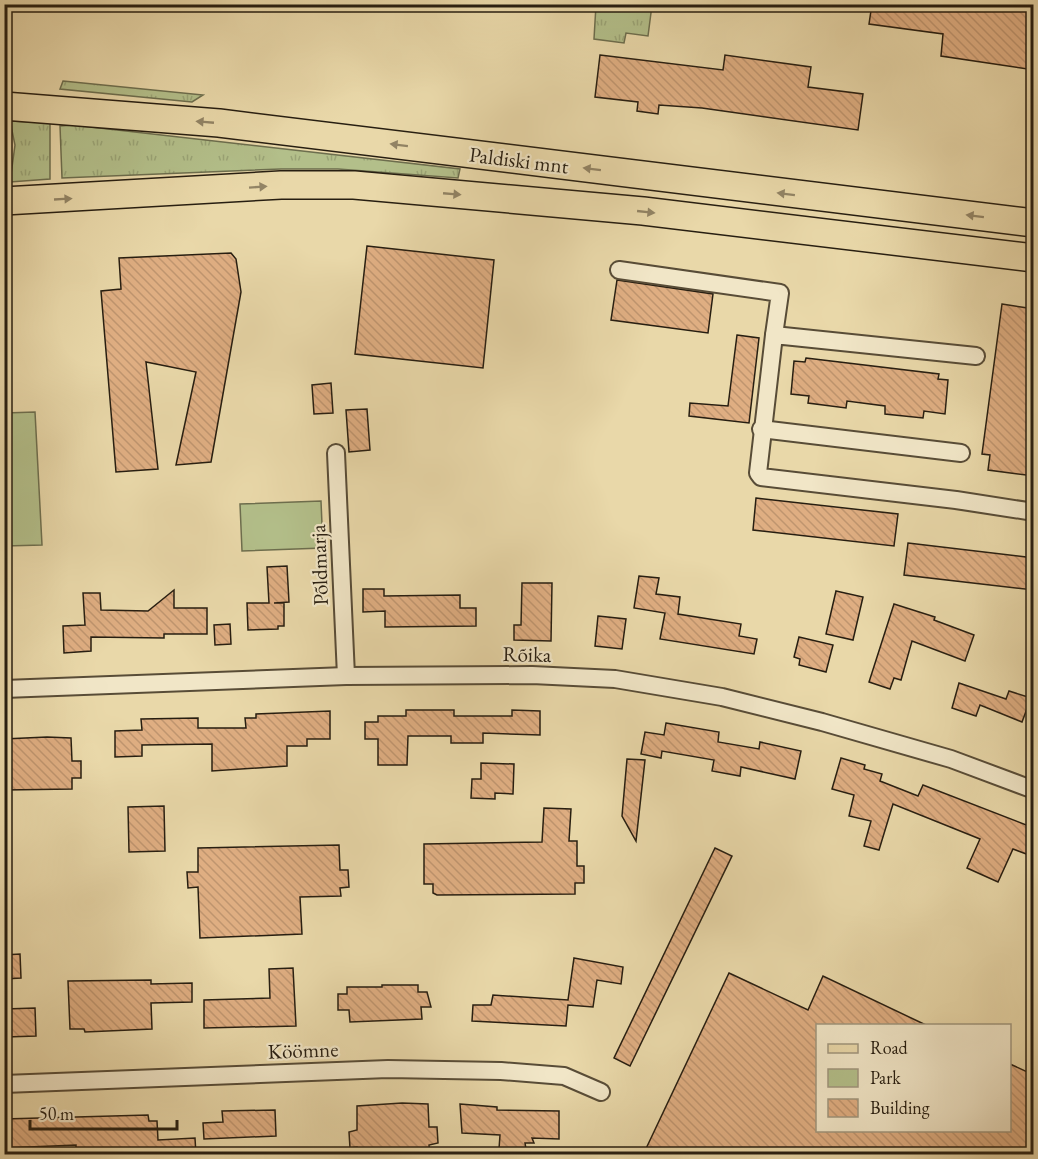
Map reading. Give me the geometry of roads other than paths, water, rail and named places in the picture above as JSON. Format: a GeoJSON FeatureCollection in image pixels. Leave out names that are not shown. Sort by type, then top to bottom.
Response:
{"type":"FeatureCollection","features":[{"type":"Feature","properties":{"kind":"main road","name":"Paldiski mnt"},"geometry":{"type":"LineString","coordinates":[[4,106],[219,123],[1034,223]]}},
{"type":"Feature","properties":{"kind":"main road","name":"Paldiski mnt"},"geometry":{"type":"LineString","coordinates":[[4,201],[281,185],[354,185],[644,211],[1034,258]]}},
{"type":"Feature","properties":{"kind":"street"},"geometry":{"type":"LineString","coordinates":[[619,270],[780,293],[761,429],[758,472],[761,477],[956,500],[1034,512]]}},
{"type":"Feature","properties":{"kind":"street"},"geometry":{"type":"LineString","coordinates":[[774,335],[976,356]]}},
{"type":"Feature","properties":{"kind":"street"},"geometry":{"type":"LineString","coordinates":[[761,429],[961,453]]}},
{"type":"Feature","properties":{"kind":"street","name":"Põldmarja"},"geometry":{"type":"LineString","coordinates":[[336,453],[346,676]]}},
{"type":"Feature","properties":{"kind":"street","name":"Rõika"},"geometry":{"type":"LineString","coordinates":[[4,689],[346,676],[532,675],[615,679],[722,696],[951,759],[1034,790]]}},
{"type":"Feature","properties":{"kind":"street","name":"Köömne"},"geometry":{"type":"LineString","coordinates":[[4,1084],[388,1069],[501,1071],[564,1076],[601,1092]]}}]}
